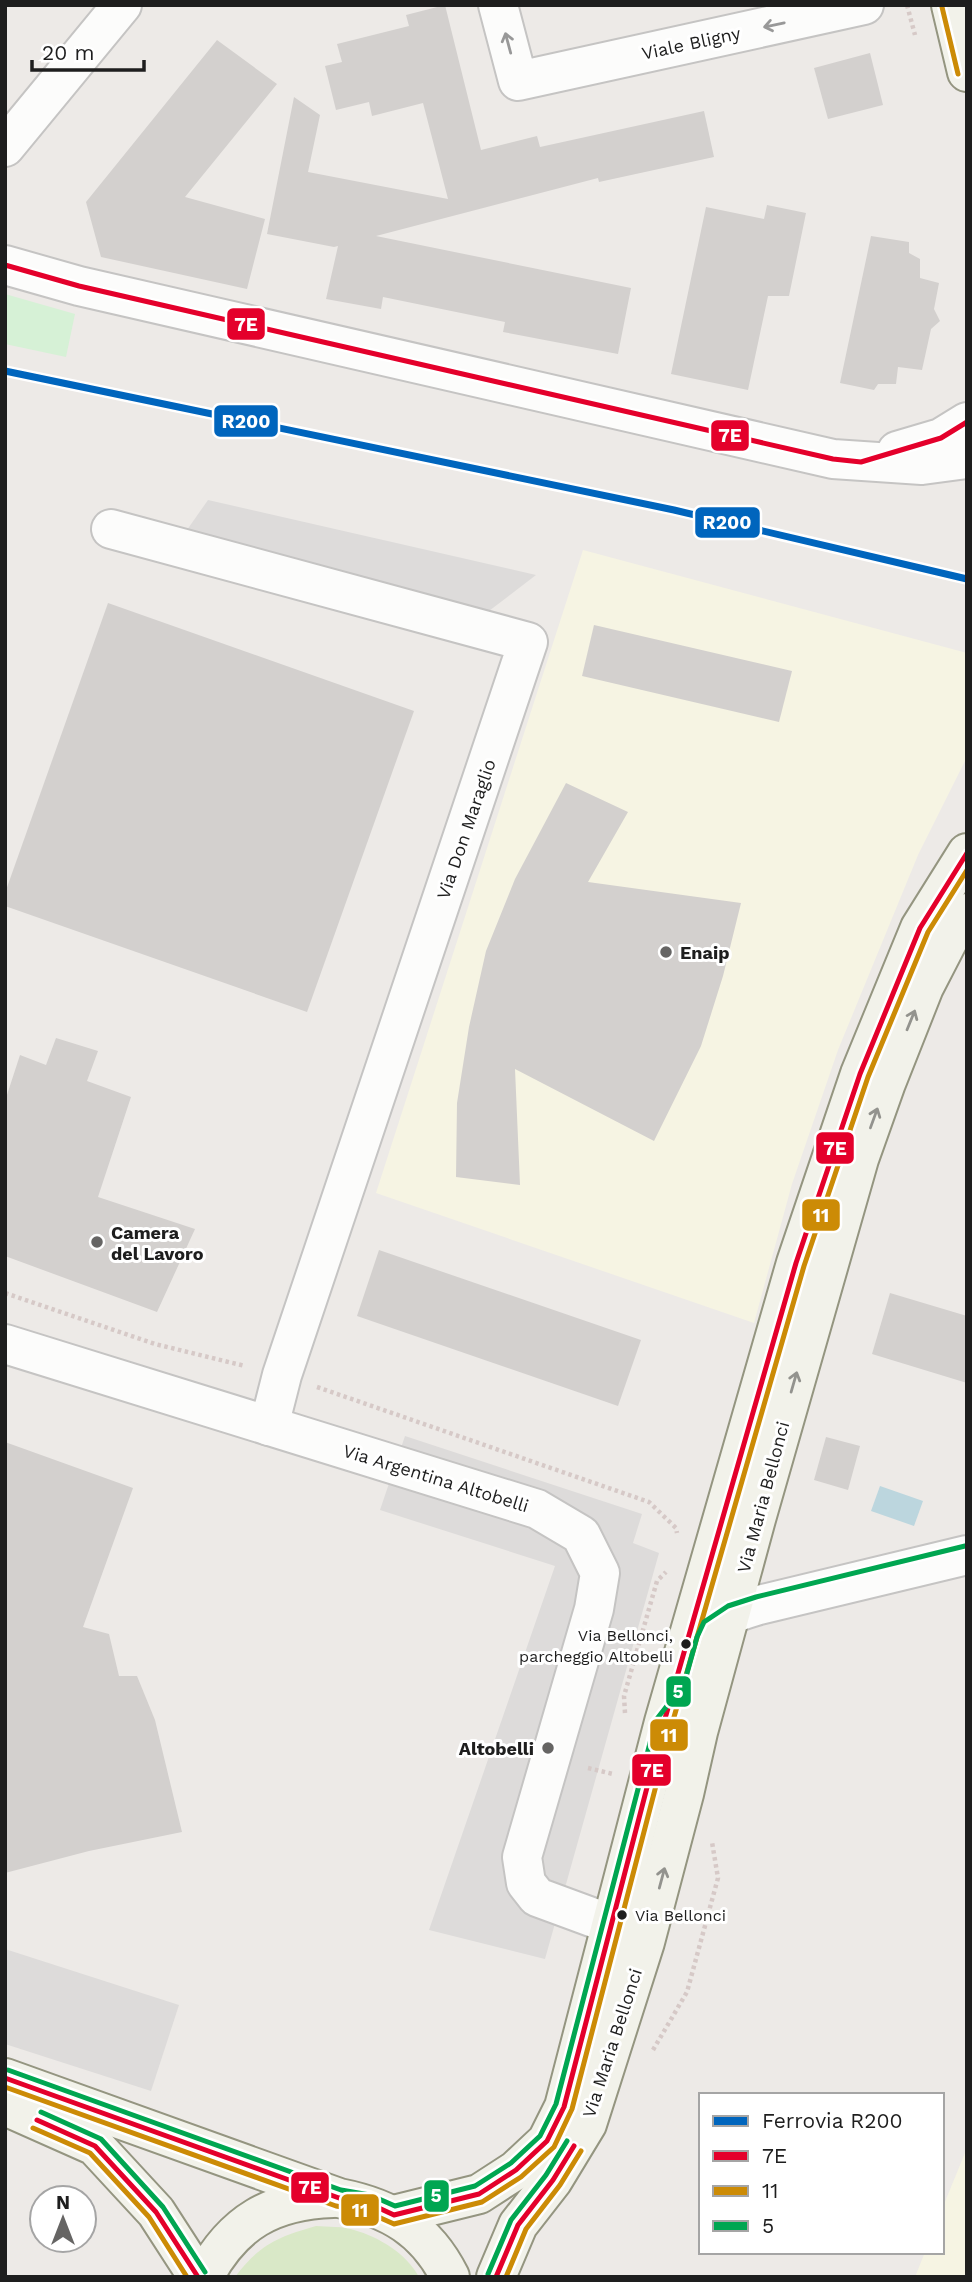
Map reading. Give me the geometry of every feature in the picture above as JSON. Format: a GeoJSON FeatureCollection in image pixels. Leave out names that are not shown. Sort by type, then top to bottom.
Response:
{"type":"FeatureCollection","features":[{"type":"Feature","properties":{"kind":"street"},"geometry":{"type":"LineString","coordinates":[[5,146],[122,5]]}},
{"type":"Feature","properties":{"kind":"street","name":"Viale Bligny"},"geometry":{"type":"LineString","coordinates":[[498,5],[518,81],[864,5]]}},
{"type":"Feature","properties":{"kind":"street"},"geometry":{"type":"LineString","coordinates":[[951,5],[967,72]]}},
{"type":"Feature","properties":{"kind":"street"},"geometry":{"type":"LineString","coordinates":[[5,264],[79,286],[833,458],[922,465],[967,459]]}},
{"type":"Feature","properties":{"kind":"street"},"geometry":{"type":"LineString","coordinates":[[861,462],[941,438],[967,422]]}},
{"type":"Feature","properties":{"kind":"street","name":"Via Don Maraglio"},"geometry":{"type":"LineString","coordinates":[[111,529],[528,642],[282,1375],[270,1426]]}},
{"type":"Feature","properties":{"kind":"street","name":"Via Maria Bellonci"},"geometry":{"type":"LineString","coordinates":[[394,2215],[478,2194],[516,2170],[547,2141],[564,2106],[664,1722],[796,1264],[860,1074],[920,928],[967,853]]}},
{"type":"Feature","properties":{"kind":"street","name":"Via Maria Bellonci"},"geometry":{"type":"LineString","coordinates":[[496,2277],[518,2225],[553,2180],[587,2124],[645,1942],[759,1507],[859,1158],[924,988],[956,925],[967,913]]}},
{"type":"Feature","properties":{"kind":"street","name":"Via Argentina Altobelli"},"geometry":{"type":"LineString","coordinates":[[5,1344],[537,1509],[581,1535],[600,1573],[594,1609],[522,1857],[526,1883],[537,1897],[613,1925]]}},
{"type":"Feature","properties":{"kind":"street"},"geometry":{"type":"LineString","coordinates":[[664,1722],[691,1688],[707,1633],[731,1614],[967,1555]]}},
{"type":"Feature","properties":{"kind":"street"},"geometry":{"type":"LineString","coordinates":[[5,2078],[339,2198],[368,2203],[394,2215],[421,2235],[442,2261],[450,2277]]}},
{"type":"Feature","properties":{"kind":"street"},"geometry":{"type":"LineString","coordinates":[[5,2106],[95,2146],[156,2212],[198,2277]]}},
{"type":"Feature","properties":{"kind":"street"},"geometry":{"type":"LineString","coordinates":[[204,2277],[221,2249],[255,2218],[279,2206],[309,2199],[339,2198]]}},
{"type":"Feature","properties":{"kind":"path"},"geometry":{"type":"LineString","coordinates":[[907,5],[917,42]]}},
{"type":"Feature","properties":{"kind":"path"},"geometry":{"type":"LineString","coordinates":[[5,1293],[155,1344],[282,1375],[649,1502],[677,1528],[678,1538]]}},
{"type":"Feature","properties":{"kind":"path"},"geometry":{"type":"LineString","coordinates":[[625,1724],[624,1696],[657,1581],[675,1563]]}},
{"type":"Feature","properties":{"kind":"shaded area"},"geometry":{"type":"Polygon","coordinates":[[[208,500],[536,575],[485,614],[175,547],[208,500]]]}},
{"type":"Feature","properties":{"kind":"shaded area","name":"Enaip"},"geometry":{"type":"Polygon","coordinates":[[[583,550],[967,653],[967,757],[918,855],[838,1050],[792,1184],[754,1323],[376,1193],[583,550]]]}},
{"type":"Feature","properties":{"kind":"shaded area","name":"Altobelli"},"geometry":{"type":"Polygon","coordinates":[[[405,1436],[642,1514],[633,1543],[659,1553],[545,1959],[429,1930],[555,1566],[380,1510],[405,1436]]]}},
{"type":"Feature","properties":{"kind":"shaded area"},"geometry":{"type":"Polygon","coordinates":[[[5,1949],[179,2005],[151,2091],[5,2044],[5,1949]]]}},
{"type":"Feature","properties":{"kind":"shaded area"},"geometry":{"type":"Polygon","coordinates":[[[967,2148],[967,2277],[915,2277],[924,2254],[944,2254],[944,2204],[967,2148]]]}},
{"type":"Feature","properties":{"kind":"green space"},"geometry":{"type":"Polygon","coordinates":[[[5,294],[75,314],[66,357],[5,344],[5,294]]]}},
{"type":"Feature","properties":{"kind":"green space"},"geometry":{"type":"Polygon","coordinates":[[[316,2226],[345,2228],[373,2237],[400,2254],[419,2277],[235,2277],[253,2257],[271,2243],[316,2226]]]}},
{"type":"Feature","properties":{"kind":"water"},"geometry":{"type":"Polygon","coordinates":[[[880,1486],[923,1501],[914,1526],[871,1511],[880,1486]]]}},
{"type":"Feature","properties":{"kind":"building"},"geometry":{"type":"Polygon","coordinates":[[[445,5],[481,150],[537,136],[540,147],[704,111],[714,157],[599,182],[598,178],[376,236],[631,288],[618,354],[503,332],[505,322],[383,297],[381,309],[326,299],[338,246],[267,234],[294,97],[320,115],[308,172],[448,199],[423,103],[372,116],[369,102],[336,110],[325,66],[342,62],[337,44],[409,26],[406,15],[445,5]]]}},
{"type":"Feature","properties":{"kind":"building"},"geometry":{"type":"Polygon","coordinates":[[[217,40],[277,84],[185,197],[265,219],[247,289],[101,257],[86,202],[217,40]]]}},
{"type":"Feature","properties":{"kind":"building"},"geometry":{"type":"Polygon","coordinates":[[[870,53],[883,105],[828,119],[814,68],[870,53]]]}},
{"type":"Feature","properties":{"kind":"building"},"geometry":{"type":"Polygon","coordinates":[[[767,205],[806,213],[789,296],[768,296],[748,390],[671,374],[706,207],[764,219],[767,205]]]}},
{"type":"Feature","properties":{"kind":"building"},"geometry":{"type":"Polygon","coordinates":[[[871,236],[909,242],[909,253],[920,259],[920,278],[939,283],[934,309],[940,321],[931,329],[922,370],[898,367],[896,384],[878,384],[874,390],[840,383],[871,236]]]}},
{"type":"Feature","properties":{"kind":"building"},"geometry":{"type":"Polygon","coordinates":[[[108,603],[414,711],[307,1012],[5,906],[5,893],[108,603]]]}},
{"type":"Feature","properties":{"kind":"building"},"geometry":{"type":"Polygon","coordinates":[[[594,625],[792,671],[779,722],[582,676],[594,625]]]}},
{"type":"Feature","properties":{"kind":"building"},"geometry":{"type":"Polygon","coordinates":[[[566,783],[628,812],[588,882],[741,903],[723,976],[701,1046],[654,1141],[515,1069],[520,1185],[456,1177],[457,1103],[469,1027],[486,951],[515,879],[566,783]]]}},
{"type":"Feature","properties":{"kind":"building"},"geometry":{"type":"Polygon","coordinates":[[[56,1038],[98,1051],[87,1081],[131,1097],[98,1197],[195,1229],[157,1312],[5,1256],[5,1101],[20,1055],[46,1065],[56,1038]]]}},
{"type":"Feature","properties":{"kind":"building"},"geometry":{"type":"Polygon","coordinates":[[[379,1250],[641,1340],[618,1406],[357,1316],[379,1250]]]}},
{"type":"Feature","properties":{"kind":"building"},"geometry":{"type":"Polygon","coordinates":[[[890,1293],[967,1316],[967,1383],[872,1354],[890,1293]]]}},
{"type":"Feature","properties":{"kind":"building"},"geometry":{"type":"Polygon","coordinates":[[[826,1437],[860,1446],[848,1490],[814,1480],[826,1437]]]}},
{"type":"Feature","properties":{"kind":"building"},"geometry":{"type":"Polygon","coordinates":[[[5,1442],[133,1488],[83,1627],[109,1634],[119,1676],[137,1676],[155,1720],[182,1832],[89,1851],[5,1873],[5,1442]]]}},
{"type":"Feature","properties":{"kind":"rail line","name":"R200"},"geometry":{"type":"LineString","coordinates":[[5,371],[674,510],[967,579]]}},
{"type":"Feature","properties":{"kind":"transit line","name":"11"},"geometry":{"type":"LineString","coordinates":[[942,7],[958,74]]}},
{"type":"Feature","properties":{"kind":"transit line","name":"7E"},"geometry":{"type":"LineString","coordinates":[[5,265],[79,286],[833,459],[861,462],[941,438],[967,422]]}},
{"type":"Feature","properties":{"kind":"transit line","name":"7E"},"geometry":{"type":"LineString","coordinates":[[5,2078],[339,2198],[368,2203],[394,2215],[479,2194],[516,2170],[547,2141],[564,2107],[664,1722],[796,1263],[860,1074],[920,928],[967,853]]}},
{"type":"Feature","properties":{"kind":"transit line","name":"11"},"geometry":{"type":"LineString","coordinates":[[5,2087],[336,2206],[365,2211],[394,2224],[482,2202],[521,2177],[554,2147],[572,2109],[672,1724],[804,1266],[868,1077],[928,932],[967,870]]}},
{"type":"Feature","properties":{"kind":"transit line","name":"5"},"geometry":{"type":"LineString","coordinates":[[8,2070],[341,2190],[370,2195],[395,2206],[475,2186],[511,2163],[540,2136],[556,2104],[656,1720],[684,1684],[704,1622],[728,1606],[756,1597],[965,1546]]}},
{"type":"Feature","properties":{"kind":"transit line","name":"5"},"geometry":{"type":"LineString","coordinates":[[41,2112],[101,2139],[163,2207],[205,2272]]}},
{"type":"Feature","properties":{"kind":"transit line","name":"7E"},"geometry":{"type":"LineString","coordinates":[[37,2120],[95,2146],[156,2212],[198,2277]]}},
{"type":"Feature","properties":{"kind":"transit line","name":"11"},"geometry":{"type":"LineString","coordinates":[[33,2128],[90,2153],[149,2217],[187,2277]]}},
{"type":"Feature","properties":{"kind":"transit line","name":"5"},"geometry":{"type":"LineString","coordinates":[[488,2274],[511,2220],[546,2175],[567,2141]]}},
{"type":"Feature","properties":{"kind":"transit line","name":"7E"},"geometry":{"type":"LineString","coordinates":[[496,2277],[518,2225],[553,2180],[574,2146]]}},
{"type":"Feature","properties":{"kind":"transit line","name":"11"},"geometry":{"type":"LineString","coordinates":[[506,2277],[526,2229],[560,2185],[581,2151]]}},
{"type":"Feature","properties":{"kind":"place","name":"Enaip"},"geometry":{"type":"Point","coordinates":[666,952]}},
{"type":"Feature","properties":{"kind":"place","name":"Camera del Lavoro"},"geometry":{"type":"Point","coordinates":[97,1242]}},
{"type":"Feature","properties":{"kind":"place","name":"Via Bellonci, parcheggio Altobelli"},"geometry":{"type":"Point","coordinates":[686,1644]}},
{"type":"Feature","properties":{"kind":"place","name":"Altobelli"},"geometry":{"type":"Point","coordinates":[548,1748]}},
{"type":"Feature","properties":{"kind":"place","name":"Via Bellonci"},"geometry":{"type":"Point","coordinates":[622,1915]}}]}
